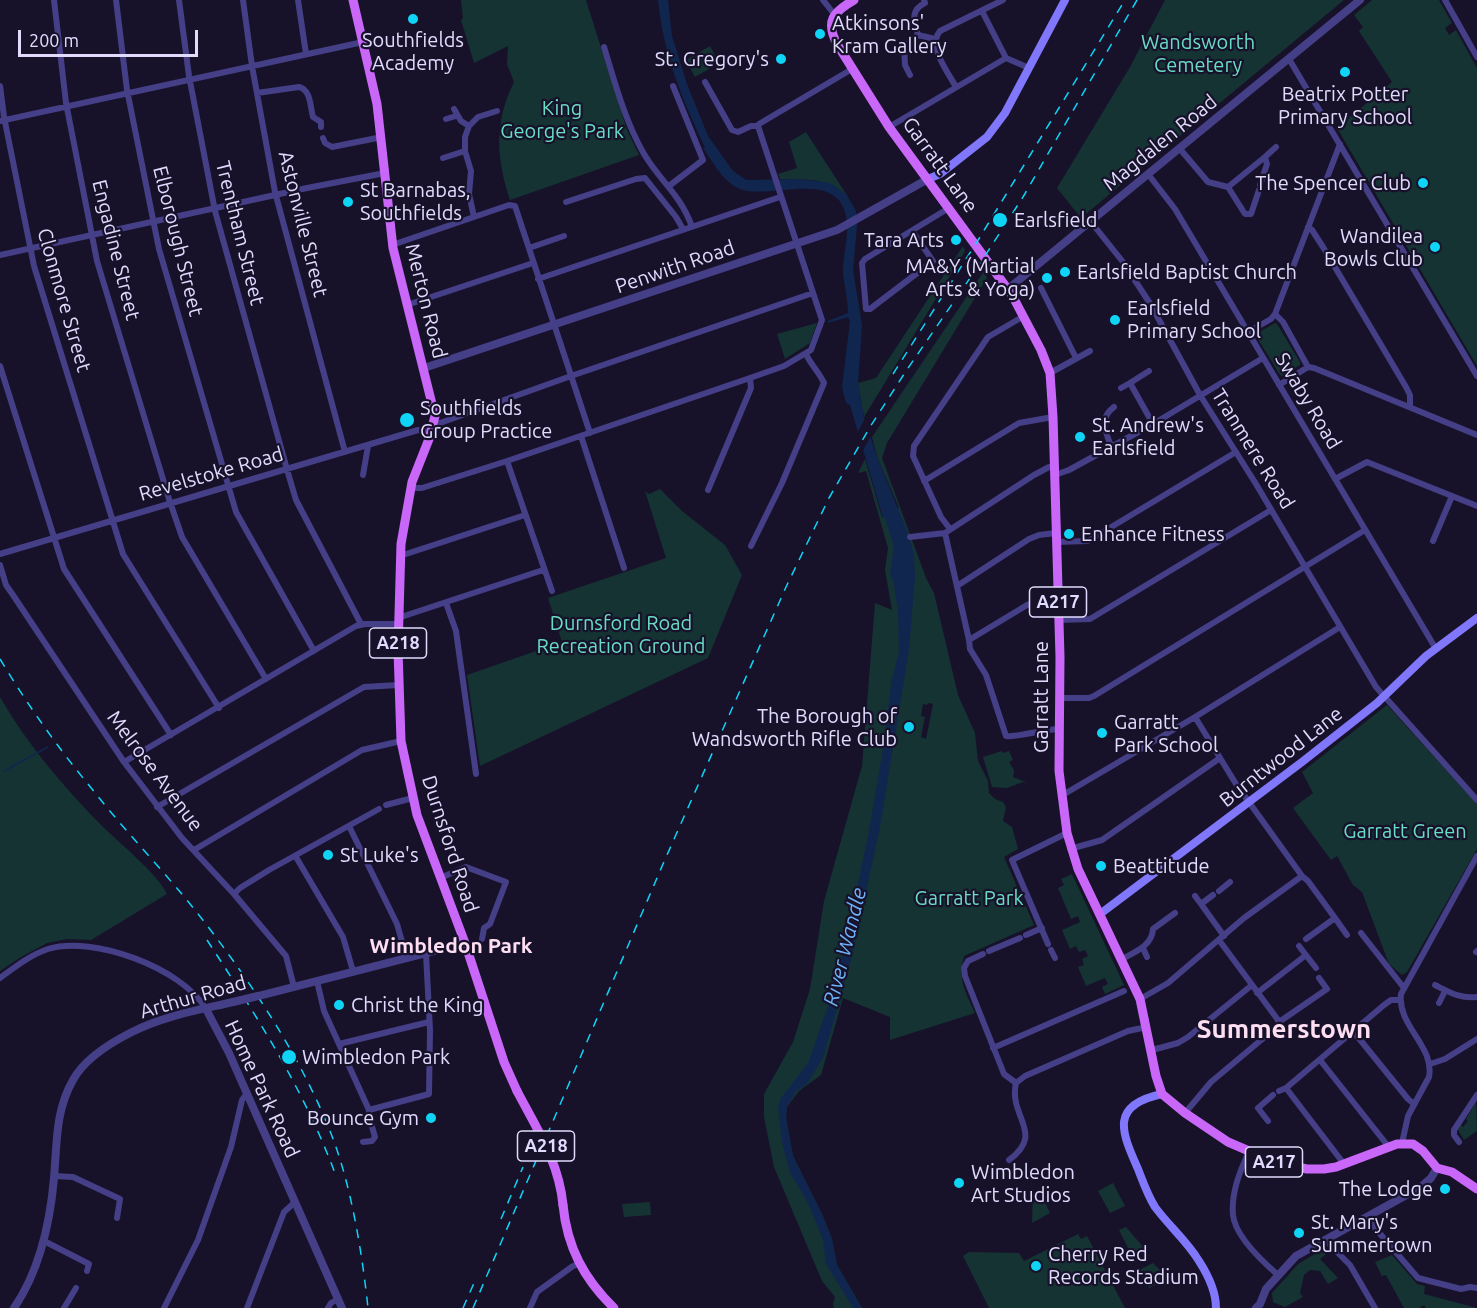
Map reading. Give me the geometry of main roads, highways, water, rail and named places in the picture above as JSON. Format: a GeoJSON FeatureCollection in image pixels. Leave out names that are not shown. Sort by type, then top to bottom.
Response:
{"type":"FeatureCollection","features":[{"type":"Feature","properties":{"kind":"main road","name":"Merton Road"},"geometry":{"type":"LineString","coordinates":[[353,0],[377,104],[392,245],[433,406],[434,422],[431,432]]}},
{"type":"Feature","properties":{"kind":"main road","name":"Garratt Lane"},"geometry":{"type":"LineString","coordinates":[[854,0],[834,14],[831,22],[832,35],[889,126],[1008,289],[1045,358],[1050,374],[1059,620],[1061,797],[1070,849],[1140,999],[1162,1094]]}},
{"type":"Feature","properties":{"kind":"main road"},"geometry":{"type":"LineString","coordinates":[[928,179],[940,174],[987,137],[1005,113],[1065,0]]}},
{"type":"Feature","properties":{"kind":"main road","name":"Durnsford Road"},"geometry":{"type":"LineString","coordinates":[[431,432],[411,488],[400,556],[398,685],[401,741],[417,815],[465,943],[504,1062],[555,1164],[562,1188],[570,1243],[587,1278],[614,1308]]}},
{"type":"Feature","properties":{"kind":"main road","name":"Burntwood Lane"},"geometry":{"type":"LineString","coordinates":[[1100,914],[1302,762],[1384,696],[1436,649],[1477,618]]}},
{"type":"Feature","properties":{"kind":"main road"},"geometry":{"type":"LineString","coordinates":[[1162,1094],[1138,1101],[1130,1107],[1125,1115],[1124,1133],[1152,1202],[1199,1260],[1214,1292],[1216,1308]]}},
{"type":"Feature","properties":{"kind":"main road","name":"A217"},"geometry":{"type":"LineString","coordinates":[[1162,1094],[1221,1139],[1277,1163],[1307,1169],[1324,1169],[1402,1143],[1418,1147],[1437,1168],[1452,1172],[1477,1189]]}},
{"type":"Feature","properties":{"kind":"water","name":"River Wandle"},"geometry":{"type":"Polygon","coordinates":[[[658,0],[668,0],[672,36],[687,84],[708,136],[733,171],[746,180],[801,179],[830,183],[846,194],[856,211],[853,270],[862,325],[858,383],[864,417],[877,457],[914,554],[915,577],[909,650],[880,827],[852,956],[823,1058],[806,1085],[797,1090],[787,1107],[786,1117],[793,1156],[822,1214],[832,1239],[837,1265],[862,1308],[853,1308],[826,1264],[823,1240],[807,1201],[790,1173],[782,1142],[778,1107],[781,1098],[808,1063],[839,975],[869,831],[885,737],[891,684],[899,652],[898,611],[890,574],[894,546],[885,518],[883,518],[850,405],[846,403],[842,387],[850,321],[848,317],[828,323],[848,313],[843,272],[847,219],[838,199],[827,192],[814,189],[752,191],[740,189],[723,177],[703,148],[705,147],[681,94],[664,38],[658,0]]]}},
{"type":"Feature","properties":{"kind":"waterway"},"geometry":{"type":"LineString","coordinates":[[4,771],[48,747]]}},
{"type":"Feature","properties":{"kind":"railway"},"geometry":{"type":"LineString","coordinates":[[893,374],[1125,0]]}},
{"type":"Feature","properties":{"kind":"railway"},"geometry":{"type":"LineString","coordinates":[[473,1308],[663,864],[786,587],[829,498],[906,371],[1023,197],[1137,0]]}},
{"type":"Feature","properties":{"kind":"railway"},"geometry":{"type":"LineString","coordinates":[[0,659],[67,758],[214,935],[252,988],[287,1044],[330,1131],[344,1173],[355,1218],[368,1308]]}},
{"type":"Feature","properties":{"kind":"railway"},"geometry":{"type":"LineString","coordinates":[[207,940],[278,1054],[310,1114],[336,1176]]}},
{"type":"Feature","properties":{"kind":"railway"},"geometry":{"type":"LineString","coordinates":[[501,1219],[523,1167]]}},
{"type":"Feature","properties":{"kind":"railway"},"geometry":{"type":"LineString","coordinates":[[463,1308],[474,1283]]}},
{"type":"Feature","properties":{"kind":"place","name":"Southfields Academy"},"geometry":{"type":"Point","coordinates":[413,19]}},
{"type":"Feature","properties":{"kind":"place","name":"Atkinsons' Kram Gallery"},"geometry":{"type":"Point","coordinates":[820,34]}},
{"type":"Feature","properties":{"kind":"place","name":"St. Gregory's"},"geometry":{"type":"Point","coordinates":[781,59]}},
{"type":"Feature","properties":{"kind":"place","name":"Beatrix Potter Primary School"},"geometry":{"type":"Point","coordinates":[1345,72]}},
{"type":"Feature","properties":{"kind":"place","name":"The Spencer Club"},"geometry":{"type":"Point","coordinates":[1423,183]}},
{"type":"Feature","properties":{"kind":"place","name":"St Barnabas, Southfields"},"geometry":{"type":"Point","coordinates":[348,202]}},
{"type":"Feature","properties":{"kind":"place","name":"Earlsfield"},"geometry":{"type":"Point","coordinates":[1000,220]}},
{"type":"Feature","properties":{"kind":"place","name":"Tara Arts"},"geometry":{"type":"Point","coordinates":[956,240]}},
{"type":"Feature","properties":{"kind":"place","name":"Wandilea Bowls Club"},"geometry":{"type":"Point","coordinates":[1435,247]}},
{"type":"Feature","properties":{"kind":"place","name":"Earlsfield Baptist Church"},"geometry":{"type":"Point","coordinates":[1065,272]}},
{"type":"Feature","properties":{"kind":"place","name":"MA&Y (Martial Arts & Yoga)"},"geometry":{"type":"Point","coordinates":[1047,278]}},
{"type":"Feature","properties":{"kind":"place","name":"Earlsfield Primary School"},"geometry":{"type":"Point","coordinates":[1115,320]}},
{"type":"Feature","properties":{"kind":"place","name":"Southfields Group Practice"},"geometry":{"type":"Point","coordinates":[407,420]}},
{"type":"Feature","properties":{"kind":"place","name":"St. Andrew's Earlsfield"},"geometry":{"type":"Point","coordinates":[1080,437]}},
{"type":"Feature","properties":{"kind":"place","name":"Enhance Fitness"},"geometry":{"type":"Point","coordinates":[1069,534]}},
{"type":"Feature","properties":{"kind":"place","name":"The Borough of Wandsworth Rifle Club"},"geometry":{"type":"Point","coordinates":[909,727]}},
{"type":"Feature","properties":{"kind":"place","name":"Garratt Park School"},"geometry":{"type":"Point","coordinates":[1102,733]}},
{"type":"Feature","properties":{"kind":"place","name":"St Luke's"},"geometry":{"type":"Point","coordinates":[328,855]}},
{"type":"Feature","properties":{"kind":"place","name":"Beattitude"},"geometry":{"type":"Point","coordinates":[1101,866]}},
{"type":"Feature","properties":{"kind":"place","name":"Christ the King"},"geometry":{"type":"Point","coordinates":[339,1005]}},
{"type":"Feature","properties":{"kind":"place","name":"Wimbledon Park"},"geometry":{"type":"Point","coordinates":[289,1057]}},
{"type":"Feature","properties":{"kind":"place","name":"Bounce Gym"},"geometry":{"type":"Point","coordinates":[431,1118]}},
{"type":"Feature","properties":{"kind":"place","name":"Wimbledon Art Studios"},"geometry":{"type":"Point","coordinates":[959,1183]}},
{"type":"Feature","properties":{"kind":"place","name":"The Lodge"},"geometry":{"type":"Point","coordinates":[1445,1189]}},
{"type":"Feature","properties":{"kind":"place","name":"St. Mary's Summertown"},"geometry":{"type":"Point","coordinates":[1299,1233]}},
{"type":"Feature","properties":{"kind":"place","name":"Cherry Red Records Stadium"},"geometry":{"type":"Point","coordinates":[1036,1266]}},
{"type":"Feature","properties":{"kind":"district","name":"Wimbledon Park"},"geometry":{"type":"Point","coordinates":[451,946]}},
{"type":"Feature","properties":{"kind":"district","name":"Summerstown"},"geometry":{"type":"Point","coordinates":[1284,1029]}},
{"type":"Feature","properties":{"kind":"park label","name":"Wandsworth Cemetery"},"geometry":{"type":"Point","coordinates":[1198,54]}},
{"type":"Feature","properties":{"kind":"park label","name":"King George's Park"},"geometry":{"type":"Point","coordinates":[562,120]}},
{"type":"Feature","properties":{"kind":"park label","name":"Durnsford Road Recreation Ground"},"geometry":{"type":"Point","coordinates":[621,634]}},
{"type":"Feature","properties":{"kind":"park label","name":"Garratt Green"},"geometry":{"type":"Point","coordinates":[1405,831]}},
{"type":"Feature","properties":{"kind":"park label","name":"Garratt Park"},"geometry":{"type":"Point","coordinates":[969,898]}}]}
